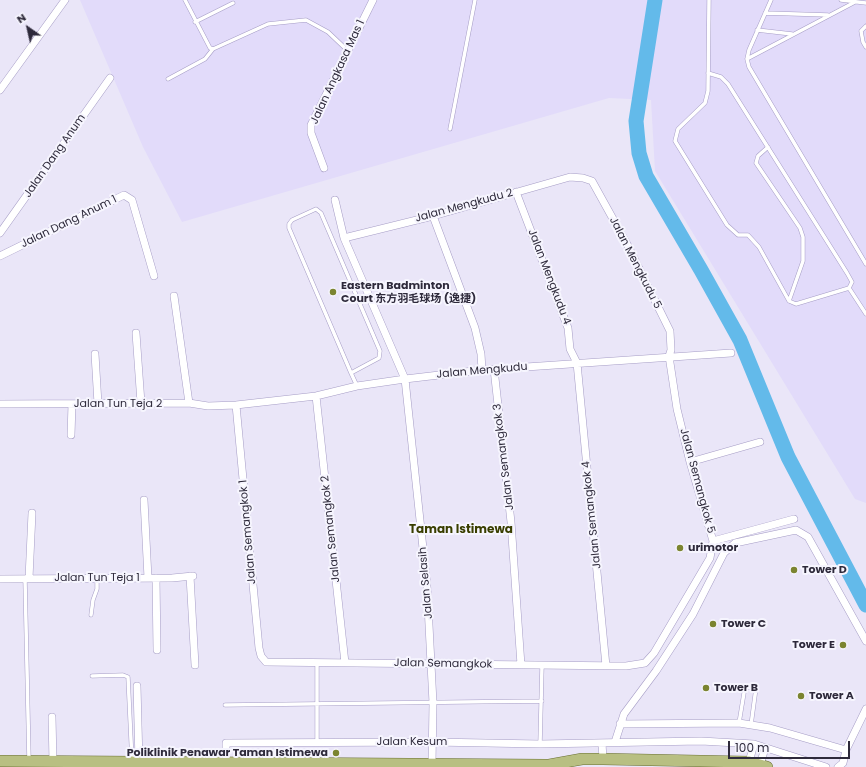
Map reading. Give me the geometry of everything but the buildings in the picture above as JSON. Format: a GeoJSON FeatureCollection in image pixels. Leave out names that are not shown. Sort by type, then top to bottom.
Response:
{"type":"FeatureCollection","features":[{"type":"Feature","properties":{"kind":"main road"},"geometry":{"type":"LineString","coordinates":[[0,761],[383,766],[432,764],[455,766],[513,766],[545,765],[582,759],[603,759],[756,766]]}},
{"type":"Feature","properties":{"kind":"main road"},"geometry":{"type":"LineString","coordinates":[[545,765],[557,767]]}},
{"type":"Feature","properties":{"kind":"street"},"geometry":{"type":"LineString","coordinates":[[0,90],[65,0]]}},
{"type":"Feature","properties":{"kind":"street","name":"Jalan Angkasa Mas 1"},"geometry":{"type":"LineString","coordinates":[[324,168],[311,133],[311,125],[370,1]]}},
{"type":"Feature","properties":{"kind":"street","name":"Jalan Dang Anum"},"geometry":{"type":"LineString","coordinates":[[0,233],[110,78]]}},
{"type":"Feature","properties":{"kind":"street","name":"Jalan Mengkudu 2"},"geometry":{"type":"LineString","coordinates":[[344,238],[433,216],[570,177],[583,178]]}},
{"type":"Feature","properties":{"kind":"street","name":"Jalan Mengkudu 5"},"geometry":{"type":"LineString","coordinates":[[583,178],[592,182],[628,246],[670,331],[671,350],[669,356]]}},
{"type":"Feature","properties":{"kind":"street","name":"Jalan Mengkudu 4"},"geometry":{"type":"LineString","coordinates":[[516,192],[568,328],[570,349],[577,363]]}},
{"type":"Feature","properties":{"kind":"street","name":"Jalan Dang Anum 1"},"geometry":{"type":"LineString","coordinates":[[0,256],[124,195],[132,200],[154,276]]}},
{"type":"Feature","properties":{"kind":"street","name":"Jalan Selasih"},"geometry":{"type":"LineString","coordinates":[[335,200],[344,238],[405,379],[427,586],[433,704],[432,764]]}},
{"type":"Feature","properties":{"kind":"street"},"geometry":{"type":"LineString","coordinates":[[433,216],[475,328],[480,349],[482,370]]}},
{"type":"Feature","properties":{"kind":"street"},"geometry":{"type":"LineString","coordinates":[[174,296],[189,403]]}},
{"type":"Feature","properties":{"kind":"street"},"geometry":{"type":"LineString","coordinates":[[136,333],[141,403]]}},
{"type":"Feature","properties":{"kind":"street","name":"Jalan Mengkudu"},"geometry":{"type":"LineString","coordinates":[[236,405],[316,396],[357,386],[482,370],[669,356],[731,353]]}},
{"type":"Feature","properties":{"kind":"street"},"geometry":{"type":"LineString","coordinates":[[95,354],[98,404]]}},
{"type":"Feature","properties":{"kind":"street","name":"Jalan Semangkok 5"},"geometry":{"type":"LineString","coordinates":[[626,666],[644,663],[654,653],[708,564],[713,541],[690,462],[677,409],[669,356]]}},
{"type":"Feature","properties":{"kind":"street","name":"Jalan Semangkok 4"},"geometry":{"type":"LineString","coordinates":[[577,363],[606,666]]}},
{"type":"Feature","properties":{"kind":"street","name":"Jalan Semangkok 3"},"geometry":{"type":"LineString","coordinates":[[494,369],[511,522],[521,665]]}},
{"type":"Feature","properties":{"kind":"street","name":"Jalan Semangkok 2"},"geometry":{"type":"LineString","coordinates":[[316,396],[345,663]]}},
{"type":"Feature","properties":{"kind":"street","name":"Jalan Tun Teja 2"},"geometry":{"type":"LineString","coordinates":[[0,404],[189,403],[208,406],[236,405]]}},
{"type":"Feature","properties":{"kind":"street"},"geometry":{"type":"LineString","coordinates":[[72,404],[72,435]]}},
{"type":"Feature","properties":{"kind":"street","name":"Jalan Semangkok 1"},"geometry":{"type":"LineString","coordinates":[[236,405],[259,648],[262,658]]}},
{"type":"Feature","properties":{"kind":"street"},"geometry":{"type":"LineString","coordinates":[[690,462],[760,442]]}},
{"type":"Feature","properties":{"kind":"street"},"geometry":{"type":"LineString","coordinates":[[144,500],[148,578]]}},
{"type":"Feature","properties":{"kind":"street"},"geometry":{"type":"LineString","coordinates":[[27,578],[32,513]]}},
{"type":"Feature","properties":{"kind":"street"},"geometry":{"type":"LineString","coordinates":[[713,541],[794,519]]}},
{"type":"Feature","properties":{"kind":"street"},"geometry":{"type":"LineString","coordinates":[[615,742],[624,714],[656,671],[693,614],[724,553],[736,543],[796,530],[808,537],[866,641]]}},
{"type":"Feature","properties":{"kind":"street","name":"Jalan Tun Teja 1"},"geometry":{"type":"LineString","coordinates":[[0,579],[156,578],[192,576],[195,665]]}},
{"type":"Feature","properties":{"kind":"street"},"geometry":{"type":"LineString","coordinates":[[156,578],[157,650]]}},
{"type":"Feature","properties":{"kind":"street","name":"Jalan Semangkok"},"geometry":{"type":"LineString","coordinates":[[262,658],[269,663],[431,663],[542,666],[626,666]]}},
{"type":"Feature","properties":{"kind":"street"},"geometry":{"type":"LineString","coordinates":[[136,762],[137,686]]}},
{"type":"Feature","properties":{"kind":"street"},"geometry":{"type":"LineString","coordinates":[[838,767],[843,763],[846,750],[866,709]]}},
{"type":"Feature","properties":{"kind":"street"},"geometry":{"type":"LineString","coordinates":[[52,717],[53,762]]}},
{"type":"Feature","properties":{"kind":"street"},"geometry":{"type":"LineString","coordinates":[[620,724],[739,723],[770,728],[846,750]]}},
{"type":"Feature","properties":{"kind":"street","name":"Jalan Kesum"},"geometry":{"type":"LineString","coordinates":[[226,763],[226,743],[317,741],[540,744],[701,740],[754,744],[826,767]]}},
{"type":"Feature","properties":{"kind":"street"},"geometry":{"type":"LineString","coordinates":[[602,743],[603,759]]}},
{"type":"Feature","properties":{"kind":"street"},"geometry":{"type":"LineString","coordinates":[[754,744],[756,766]]}},
{"type":"Feature","properties":{"kind":"street"},"geometry":{"type":"LineString","coordinates":[[756,766],[765,748]]}},
{"type":"Feature","properties":{"kind":"lane"},"geometry":{"type":"LineString","coordinates":[[185,0],[195,22],[210,48],[214,49]]}},
{"type":"Feature","properties":{"kind":"lane"},"geometry":{"type":"LineString","coordinates":[[450,129],[475,0]]}},
{"type":"Feature","properties":{"kind":"lane"},"geometry":{"type":"LineString","coordinates":[[708,73],[721,77],[728,84],[847,272],[852,282],[849,288],[796,304],[789,301],[759,247],[748,235],[738,235],[727,225],[676,141],[678,129],[705,103],[708,73],[709,0]]}},
{"type":"Feature","properties":{"kind":"lane"},"geometry":{"type":"LineString","coordinates":[[771,0],[748,50],[747,59],[749,67],[866,264]]}},
{"type":"Feature","properties":{"kind":"lane"},"geometry":{"type":"LineString","coordinates":[[841,0],[866,3]]}},
{"type":"Feature","properties":{"kind":"lane"},"geometry":{"type":"LineString","coordinates":[[747,59],[855,2]]}},
{"type":"Feature","properties":{"kind":"lane"},"geometry":{"type":"LineString","coordinates":[[195,22],[233,3]]}},
{"type":"Feature","properties":{"kind":"lane"},"geometry":{"type":"LineString","coordinates":[[765,14],[828,15]]}},
{"type":"Feature","properties":{"kind":"lane"},"geometry":{"type":"LineString","coordinates":[[168,79],[205,59],[214,49],[268,24],[306,20],[328,32],[347,50]]}},
{"type":"Feature","properties":{"kind":"lane"},"geometry":{"type":"LineString","coordinates":[[866,26],[861,31],[863,42],[866,47]]}},
{"type":"Feature","properties":{"kind":"lane"},"geometry":{"type":"LineString","coordinates":[[757,30],[792,34]]}},
{"type":"Feature","properties":{"kind":"lane"},"geometry":{"type":"LineString","coordinates":[[768,147],[758,156],[756,163],[800,228],[803,237],[805,252],[789,301]]}},
{"type":"Feature","properties":{"kind":"lane"},"geometry":{"type":"LineString","coordinates":[[351,373],[379,358],[380,351],[321,213],[316,209],[292,220],[289,224],[289,228],[351,373],[357,386]]}},
{"type":"Feature","properties":{"kind":"lane"},"geometry":{"type":"LineString","coordinates":[[849,288],[866,314]]}},
{"type":"Feature","properties":{"kind":"lane"},"geometry":{"type":"LineString","coordinates":[[27,578],[29,762]]}},
{"type":"Feature","properties":{"kind":"lane"},"geometry":{"type":"LineString","coordinates":[[91,615],[93,600],[97,589],[97,578]]}},
{"type":"Feature","properties":{"kind":"lane"},"geometry":{"type":"LineString","coordinates":[[316,664],[317,741]]}},
{"type":"Feature","properties":{"kind":"lane"},"geometry":{"type":"LineString","coordinates":[[540,744],[542,666]]}},
{"type":"Feature","properties":{"kind":"lane"},"geometry":{"type":"LineString","coordinates":[[92,676],[120,675],[128,677],[136,762]]}},
{"type":"Feature","properties":{"kind":"lane"},"geometry":{"type":"LineString","coordinates":[[739,723],[745,687],[756,688],[751,725]]}},
{"type":"Feature","properties":{"kind":"lane"},"geometry":{"type":"LineString","coordinates":[[225,706],[433,704],[542,701]]}},
{"type":"Feature","properties":{"kind":"shaded area"},"geometry":{"type":"Polygon","coordinates":[[[80,0],[866,0],[866,503],[855,499],[655,171],[651,100],[609,98],[182,222],[143,147],[80,0]]]}},
{"type":"Feature","properties":{"kind":"waterway"},"geometry":{"type":"LineString","coordinates":[[655,0],[636,121],[639,153],[646,176],[740,340],[788,457],[866,605]]}},
{"type":"Feature","properties":{"kind":"place","name":"Eastern Badminton Court 东方羽毛球场 (逸捷)"},"geometry":{"type":"Point","coordinates":[333,292]}},
{"type":"Feature","properties":{"kind":"place","name":"urimotor"},"geometry":{"type":"Point","coordinates":[680,548]}},
{"type":"Feature","properties":{"kind":"place","name":"Tower D"},"geometry":{"type":"Point","coordinates":[794,570]}},
{"type":"Feature","properties":{"kind":"place","name":"Tower C"},"geometry":{"type":"Point","coordinates":[713,624]}},
{"type":"Feature","properties":{"kind":"place","name":"Tower E"},"geometry":{"type":"Point","coordinates":[843,645]}},
{"type":"Feature","properties":{"kind":"place","name":"Tower B"},"geometry":{"type":"Point","coordinates":[706,688]}},
{"type":"Feature","properties":{"kind":"place","name":"Tower A"},"geometry":{"type":"Point","coordinates":[801,696]}},
{"type":"Feature","properties":{"kind":"place","name":"Poliklinik Penawar Taman Istimewa"},"geometry":{"type":"Point","coordinates":[336,753]}},
{"type":"Feature","properties":{"kind":"district","name":"Taman Istimewa"},"geometry":{"type":"Point","coordinates":[461,530]}}]}
